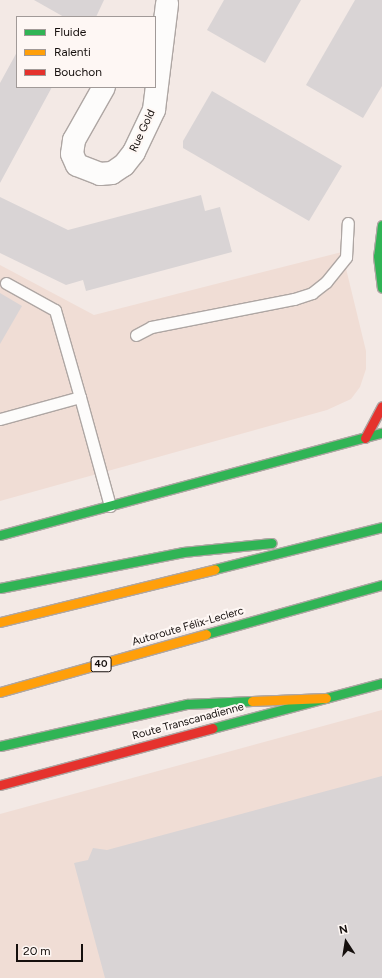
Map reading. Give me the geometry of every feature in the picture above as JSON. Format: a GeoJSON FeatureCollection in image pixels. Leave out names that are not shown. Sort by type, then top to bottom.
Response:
{"type":"FeatureCollection","features":[{"type":"Feature","properties":{"kind":"main road"},"geometry":{"type":"LineString","coordinates":[[382,225],[378,256],[382,288]]}},
{"type":"Feature","properties":{"kind":"main road"},"geometry":{"type":"LineString","coordinates":[[365,438],[382,406]]}},
{"type":"Feature","properties":{"kind":"main road"},"geometry":{"type":"LineString","coordinates":[[0,535],[382,433]]}},
{"type":"Feature","properties":{"kind":"main road"},"geometry":{"type":"LineString","coordinates":[[0,622],[382,527]]}},
{"type":"Feature","properties":{"kind":"main road"},"geometry":{"type":"LineString","coordinates":[[0,588],[183,552],[351,535]]}},
{"type":"Feature","properties":{"kind":"main road","name":"Autoroute Félix-Leclerc"},"geometry":{"type":"LineString","coordinates":[[0,692],[382,586]]}},
{"type":"Feature","properties":{"kind":"main road","name":"Route Transcanadienne"},"geometry":{"type":"LineString","coordinates":[[0,785],[382,683]]}},
{"type":"Feature","properties":{"kind":"main road"},"geometry":{"type":"LineString","coordinates":[[0,746],[187,704],[326,698]]}},
{"type":"Feature","properties":{"kind":"street","name":"Rue Gold"},"geometry":{"type":"LineString","coordinates":[[156,87],[163,7]]}},
{"type":"Feature","properties":{"kind":"street","name":"Rue Gold"},"geometry":{"type":"LineString","coordinates":[[103,88],[74,140],[72,154],[77,165],[100,174],[112,173],[124,165],[134,152],[154,110],[156,88]]}},
{"type":"Feature","properties":{"kind":"lane"},"geometry":{"type":"LineString","coordinates":[[136,335],[151,327],[294,299],[312,293],[326,282],[346,257],[348,223]]}},
{"type":"Feature","properties":{"kind":"lane"},"geometry":{"type":"LineString","coordinates":[[6,284],[55,310],[110,506]]}},
{"type":"Feature","properties":{"kind":"lane"},"geometry":{"type":"LineString","coordinates":[[0,419],[80,397]]}},
{"type":"Feature","properties":{"kind":"shaded area"},"geometry":{"type":"Polygon","coordinates":[[[342,252],[366,351],[366,369],[360,387],[351,399],[327,410],[0,501],[0,265],[94,315],[342,252]]]}},
{"type":"Feature","properties":{"kind":"shaded area"},"geometry":{"type":"Polygon","coordinates":[[[382,710],[382,978],[0,978],[0,814],[382,710]]]}},
{"type":"Feature","properties":{"kind":"building"},"geometry":{"type":"Polygon","coordinates":[[[34,0],[104,0],[96,16],[62,16],[34,0]]]}},
{"type":"Feature","properties":{"kind":"building"},"geometry":{"type":"Polygon","coordinates":[[[224,0],[301,0],[265,63],[207,30],[224,0]]]}},
{"type":"Feature","properties":{"kind":"building"},"geometry":{"type":"Polygon","coordinates":[[[355,0],[382,0],[382,86],[363,118],[306,85],[355,0]]]}},
{"type":"Feature","properties":{"kind":"building"},"geometry":{"type":"Polygon","coordinates":[[[16,54],[16,88],[51,88],[0,183],[0,83],[16,54]]]}},
{"type":"Feature","properties":{"kind":"building"},"geometry":{"type":"Polygon","coordinates":[[[212,91],[342,166],[309,221],[183,148],[183,141],[212,91]]]}},
{"type":"Feature","properties":{"kind":"building"},"geometry":{"type":"Polygon","coordinates":[[[201,195],[205,211],[220,207],[232,252],[86,291],[83,280],[66,285],[0,253],[0,197],[68,230],[201,195]]]}},
{"type":"Feature","properties":{"kind":"building"},"geometry":{"type":"Polygon","coordinates":[[[0,293],[22,306],[0,344],[0,293]]]}},
{"type":"Feature","properties":{"kind":"building"},"geometry":{"type":"Polygon","coordinates":[[[382,776],[382,978],[105,978],[74,863],[88,860],[93,848],[107,850],[382,776]]]}},
{"type":"Feature","properties":{"kind":"traffic: fast"},"geometry":{"type":"LineString","coordinates":[[382,225],[378,256],[382,288]]}},
{"type":"Feature","properties":{"kind":"traffic: fast"},"geometry":{"type":"LineString","coordinates":[[0,535],[382,433]]}},
{"type":"Feature","properties":{"kind":"traffic: fast"},"geometry":{"type":"LineString","coordinates":[[215,569],[382,527]]}},
{"type":"Feature","properties":{"kind":"traffic: fast"},"geometry":{"type":"LineString","coordinates":[[0,588],[183,552],[272,543]]}},
{"type":"Feature","properties":{"kind":"traffic: fast"},"geometry":{"type":"LineString","coordinates":[[206,634],[382,585]]}},
{"type":"Feature","properties":{"kind":"traffic: fast"},"geometry":{"type":"LineString","coordinates":[[213,728],[382,683]]}},
{"type":"Feature","properties":{"kind":"traffic: fast"},"geometry":{"type":"LineString","coordinates":[[0,746],[187,704],[252,701]]}},
{"type":"Feature","properties":{"kind":"traffic: slow"},"geometry":{"type":"LineString","coordinates":[[0,622],[215,569]]}},
{"type":"Feature","properties":{"kind":"traffic: slow"},"geometry":{"type":"LineString","coordinates":[[0,692],[206,634]]}},
{"type":"Feature","properties":{"kind":"traffic: slow"},"geometry":{"type":"LineString","coordinates":[[252,701],[326,698]]}},
{"type":"Feature","properties":{"kind":"traffic: jam"},"geometry":{"type":"LineString","coordinates":[[365,438],[382,406]]}},
{"type":"Feature","properties":{"kind":"traffic: jam"},"geometry":{"type":"LineString","coordinates":[[0,785],[213,728]]}}]}
